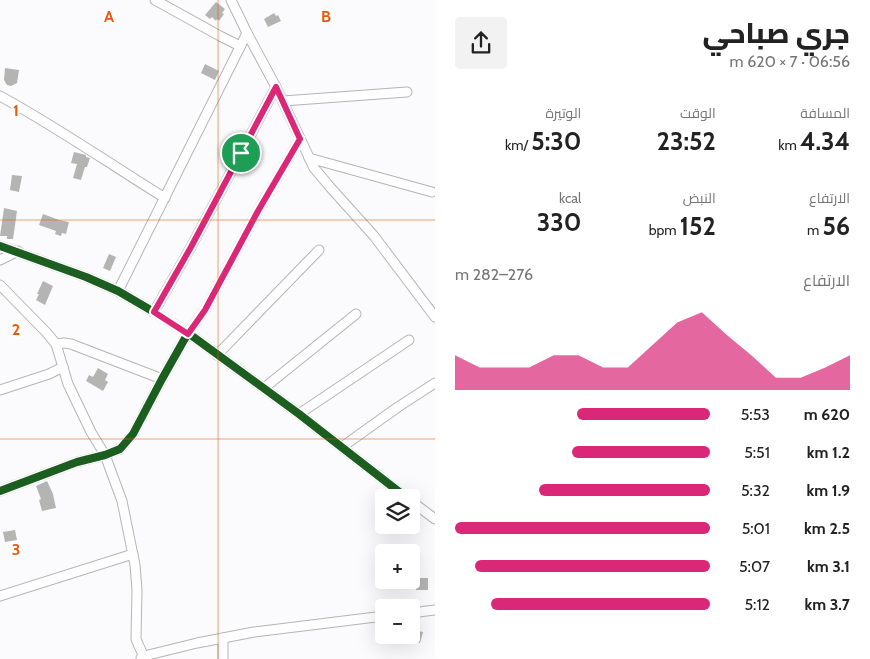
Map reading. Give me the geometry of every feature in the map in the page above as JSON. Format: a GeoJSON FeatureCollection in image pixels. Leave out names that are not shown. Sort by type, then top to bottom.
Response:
{"type":"FeatureCollection","features":[{"type":"Feature","properties":{"kind":"street"},"geometry":{"type":"LineString","coordinates":[[155,0],[240,46]]}},
{"type":"Feature","properties":{"kind":"street"},"geometry":{"type":"LineString","coordinates":[[231,0],[283,101],[309,158],[320,175],[374,236],[435,317]]}},
{"type":"Feature","properties":{"kind":"street"},"geometry":{"type":"LineString","coordinates":[[118,291],[247,34]]}},
{"type":"Feature","properties":{"kind":"street"},"geometry":{"type":"LineString","coordinates":[[154,312],[191,247],[276,87]]}},
{"type":"Feature","properties":{"kind":"street"},"geometry":{"type":"LineString","coordinates":[[283,101],[407,92]]}},
{"type":"Feature","properties":{"kind":"street"},"geometry":{"type":"LineString","coordinates":[[0,96],[81,144],[165,198]]}},
{"type":"Feature","properties":{"kind":"street"},"geometry":{"type":"LineString","coordinates":[[0,491],[77,462],[120,449],[127,442],[188,334],[205,310],[258,211],[300,139]]}},
{"type":"Feature","properties":{"kind":"street"},"geometry":{"type":"LineString","coordinates":[[309,158],[432,192]]}},
{"type":"Feature","properties":{"kind":"street"},"geometry":{"type":"LineString","coordinates":[[0,246],[86,277],[118,291],[154,312],[300,414],[396,489]]}},
{"type":"Feature","properties":{"kind":"street"},"geometry":{"type":"LineString","coordinates":[[217,355],[319,250]]}},
{"type":"Feature","properties":{"kind":"street"},"geometry":{"type":"LineString","coordinates":[[0,260],[18,251]]}},
{"type":"Feature","properties":{"kind":"street"},"geometry":{"type":"LineString","coordinates":[[0,285],[56,344],[68,384],[91,432],[105,454],[122,501],[133,554],[137,590],[136,639],[142,658],[197,643],[254,632],[375,617]]}},
{"type":"Feature","properties":{"kind":"street"},"geometry":{"type":"LineString","coordinates":[[264,388],[356,314]]}},
{"type":"Feature","properties":{"kind":"street"},"geometry":{"type":"LineString","coordinates":[[300,414],[409,340]]}},
{"type":"Feature","properties":{"kind":"street"},"geometry":{"type":"LineString","coordinates":[[56,344],[71,344],[162,379]]}},
{"type":"Feature","properties":{"kind":"street"},"geometry":{"type":"LineString","coordinates":[[0,390],[50,374],[63,367]]}},
{"type":"Feature","properties":{"kind":"street"},"geometry":{"type":"LineString","coordinates":[[342,447],[435,383]]}},
{"type":"Feature","properties":{"kind":"street"},"geometry":{"type":"LineString","coordinates":[[420,508],[435,519]]}},
{"type":"Feature","properties":{"kind":"street"},"geometry":{"type":"LineString","coordinates":[[0,596],[133,554]]}},
{"type":"Feature","properties":{"kind":"street"},"geometry":{"type":"LineString","coordinates":[[420,612],[435,610]]}},
{"type":"Feature","properties":{"kind":"street"},"geometry":{"type":"LineString","coordinates":[[223,638],[223,659]]}},
{"type":"Feature","properties":{"kind":"building"},"geometry":{"type":"Polygon","coordinates":[[[216,2],[225,9],[219,21],[212,17],[210,19],[205,15],[216,2]]]}},
{"type":"Feature","properties":{"kind":"building"},"geometry":{"type":"Polygon","coordinates":[[[274,13],[276,16],[278,15],[281,21],[268,27],[264,19],[274,13]]]}},
{"type":"Feature","properties":{"kind":"building"},"geometry":{"type":"Polygon","coordinates":[[[205,64],[219,71],[215,80],[201,73],[205,64]]]}},
{"type":"Feature","properties":{"kind":"building"},"geometry":{"type":"Polygon","coordinates":[[[5,68],[19,70],[17,83],[11,86],[7,85],[4,80],[5,68]]]}},
{"type":"Feature","properties":{"kind":"building"},"geometry":{"type":"Polygon","coordinates":[[[74,152],[90,158],[81,180],[73,178],[77,164],[71,163],[74,152]]]}},
{"type":"Feature","properties":{"kind":"building"},"geometry":{"type":"Polygon","coordinates":[[[12,175],[22,176],[19,192],[10,190],[12,175]]]}},
{"type":"Feature","properties":{"kind":"building"},"geometry":{"type":"Polygon","coordinates":[[[4,208],[17,211],[13,239],[7,239],[7,236],[0,236],[4,208]]]}},
{"type":"Feature","properties":{"kind":"building"},"geometry":{"type":"Polygon","coordinates":[[[43,214],[69,222],[66,234],[62,233],[61,236],[55,234],[56,231],[39,225],[43,214]]]}},
{"type":"Feature","properties":{"kind":"building"},"geometry":{"type":"Polygon","coordinates":[[[109,254],[116,257],[110,271],[103,268],[109,254]]]}},
{"type":"Feature","properties":{"kind":"building"},"geometry":{"type":"Polygon","coordinates":[[[43,281],[53,286],[45,305],[36,300],[43,281]]]}},
{"type":"Feature","properties":{"kind":"building"},"geometry":{"type":"Polygon","coordinates":[[[98,368],[108,374],[105,380],[108,382],[103,391],[86,381],[89,375],[93,377],[98,368]]]}},
{"type":"Feature","properties":{"kind":"building"},"geometry":{"type":"Polygon","coordinates":[[[47,481],[53,494],[56,508],[42,511],[39,500],[41,499],[36,486],[47,481]]]}},
{"type":"Feature","properties":{"kind":"building"},"geometry":{"type":"Polygon","coordinates":[[[15,530],[17,540],[5,542],[3,532],[15,530]]]}},
{"type":"Feature","properties":{"kind":"building"},"geometry":{"type":"Polygon","coordinates":[[[420,578],[428,578],[428,590],[416,590],[420,589],[420,578]]]}},
{"type":"Feature","properties":{"kind":"building"},"geometry":{"type":"Polygon","coordinates":[[[420,631],[423,632],[420,643],[420,631]]]}},
{"type":"Feature","properties":{"kind":"cycle path"},"geometry":{"type":"LineString","coordinates":[[0,491],[77,462],[120,449],[133,434],[188,333],[205,310],[258,211],[300,139]]}},
{"type":"Feature","properties":{"kind":"cycle path"},"geometry":{"type":"LineString","coordinates":[[0,246],[86,277],[118,291],[154,312],[188,333],[299,414],[395,489]]}},
{"type":"Feature","properties":{"kind":"route"},"geometry":{"type":"LineString","coordinates":[[276,87],[300,139],[258,211],[205,310],[188,334],[154,312],[241,153],[276,87]]}}]}
